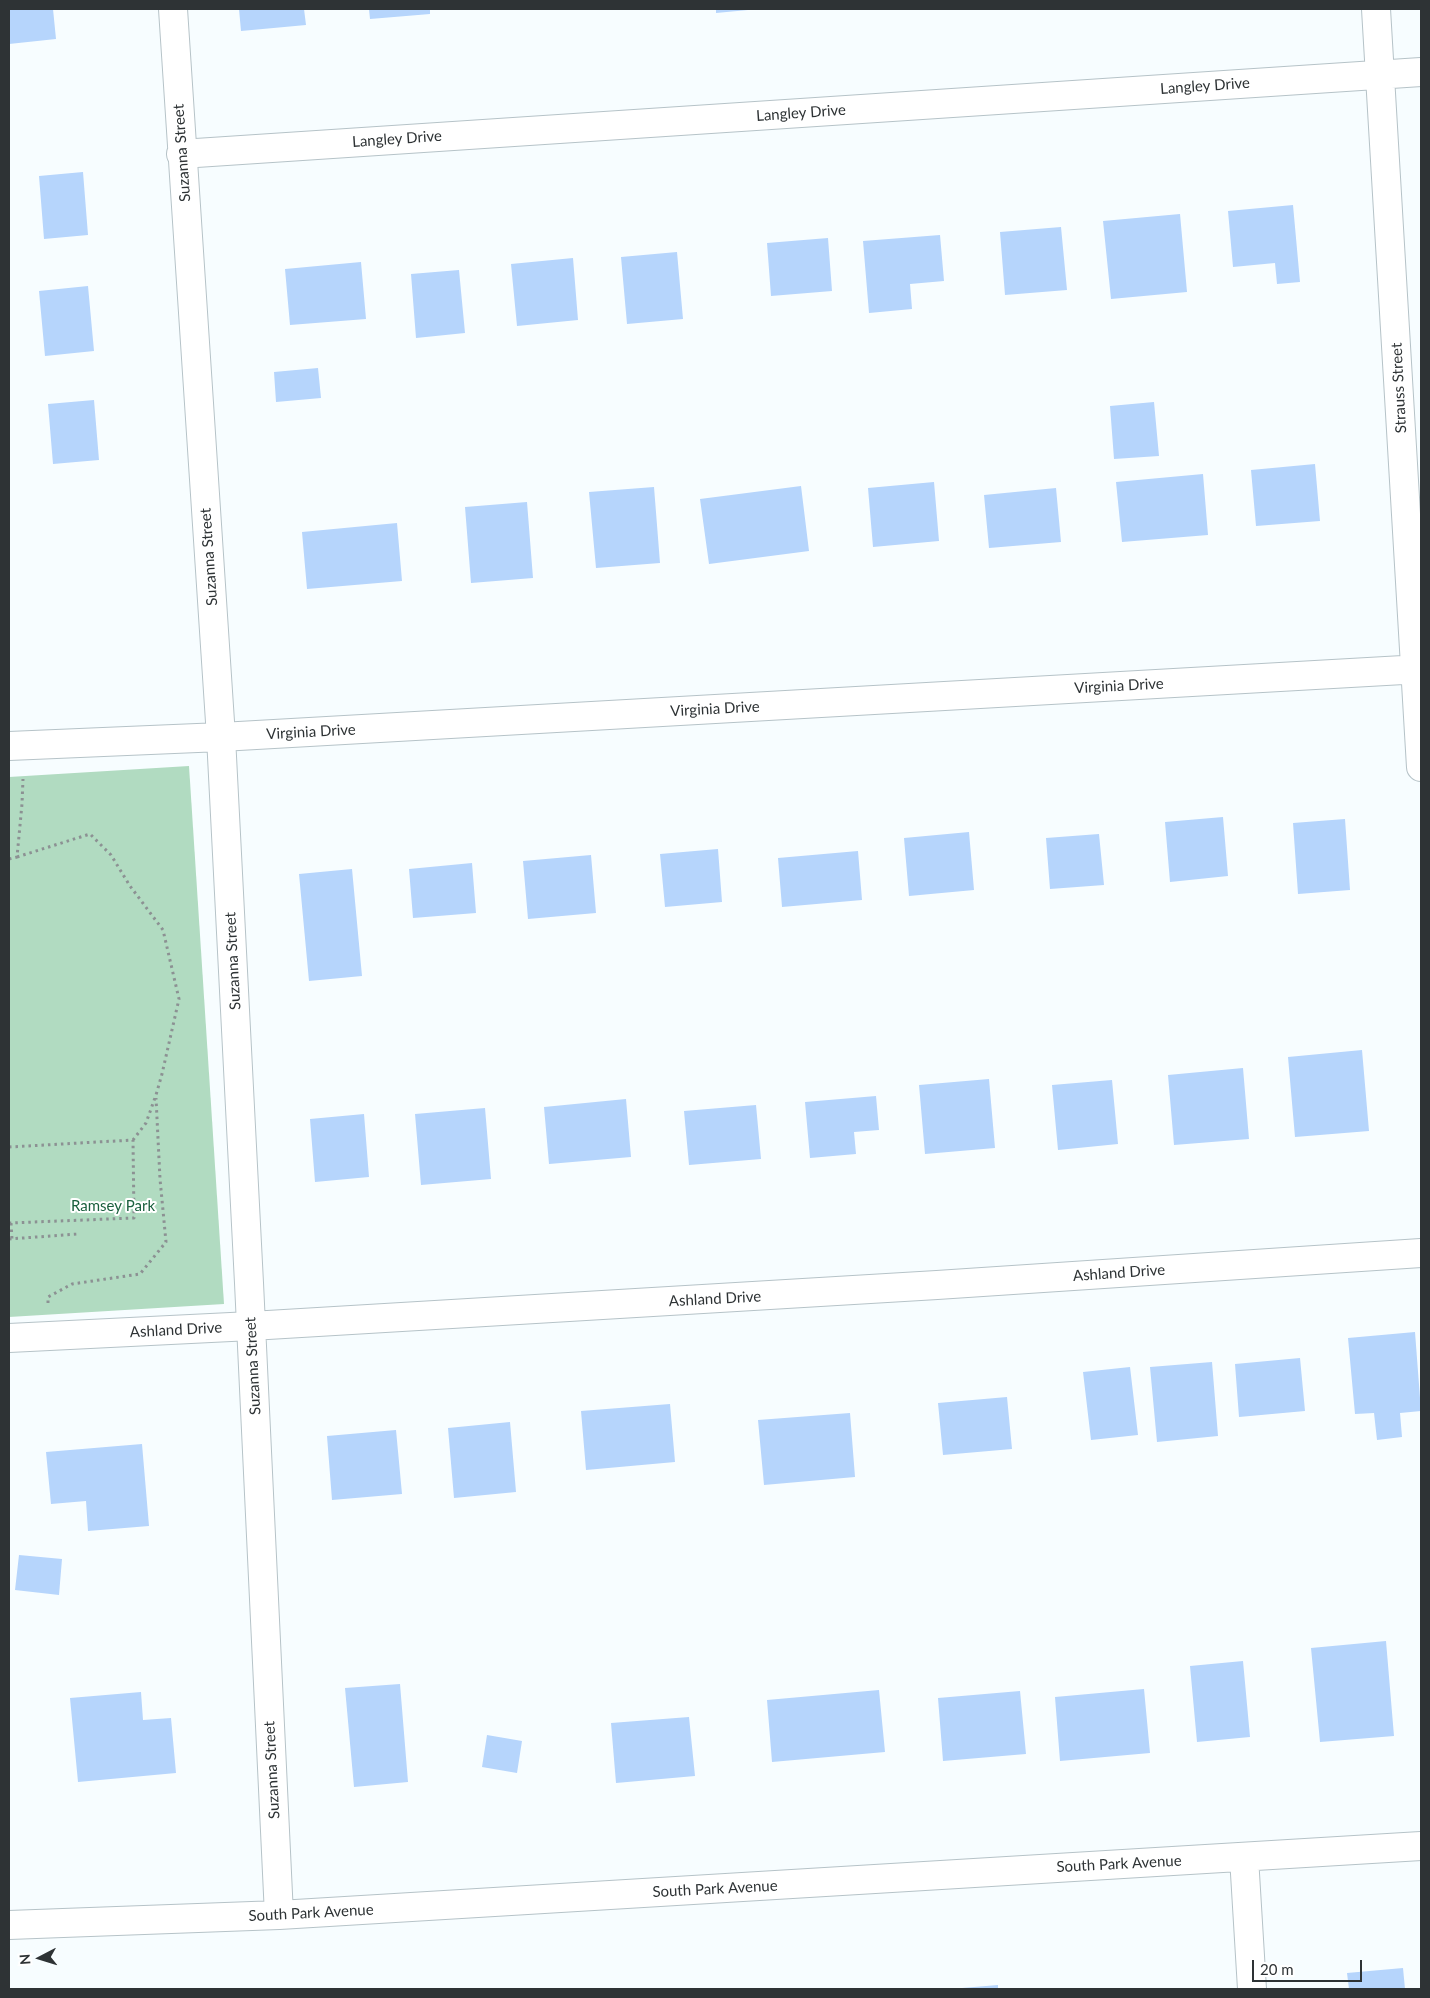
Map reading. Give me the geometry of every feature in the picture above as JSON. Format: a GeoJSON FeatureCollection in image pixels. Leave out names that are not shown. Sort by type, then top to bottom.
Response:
{"type":"FeatureCollection","features":[{"type":"Feature","properties":{"kind":"street","name":"Suzanna Street"},"geometry":{"type":"LineString","coordinates":[[173,9],[221,736],[252,1326],[279,1915]]}},
{"type":"Feature","properties":{"kind":"street","name":"Strauss Street"},"geometry":{"type":"LineString","coordinates":[[1376,9],[1418,669],[1421,767]]}},
{"type":"Feature","properties":{"kind":"street","name":"Langley Drive"},"geometry":{"type":"LineString","coordinates":[[182,154],[1421,72]]}},
{"type":"Feature","properties":{"kind":"street","name":"Virginia Drive"},"geometry":{"type":"LineString","coordinates":[[16,746],[1418,669]]}},
{"type":"Feature","properties":{"kind":"street","name":"Ashland Drive"},"geometry":{"type":"LineString","coordinates":[[9,1338],[252,1326],[927,1286],[1421,1254]]}},
{"type":"Feature","properties":{"kind":"street","name":"South Park Avenue"},"geometry":{"type":"LineString","coordinates":[[9,1926],[279,1915],[1421,1846]]}},
{"type":"Feature","properties":{"kind":"street"},"geometry":{"type":"LineString","coordinates":[[1244,1857],[1252,1989]]}},
{"type":"Feature","properties":{"kind":"path"},"geometry":{"type":"LineString","coordinates":[[16,746],[22,804],[17,857]]}},
{"type":"Feature","properties":{"kind":"path"},"geometry":{"type":"LineString","coordinates":[[9,859],[90,834],[111,855],[130,886],[163,930],[179,999],[156,1095],[146,1123],[133,1140],[134,1218],[10,1223],[10,1239],[78,1234]]}},
{"type":"Feature","properties":{"kind":"path"},"geometry":{"type":"LineString","coordinates":[[48,1336],[48,1297],[72,1284],[140,1274],[166,1242],[160,1179],[156,1095]]}},
{"type":"Feature","properties":{"kind":"path"},"geometry":{"type":"LineString","coordinates":[[9,1147],[133,1140]]}},
{"type":"Feature","properties":{"kind":"green space","name":"Ramsey Park"},"geometry":{"type":"Polygon","coordinates":[[[189,766],[224,1304],[9,1317],[9,777],[189,766]]]}},
{"type":"Feature","properties":{"kind":"building"},"geometry":{"type":"Polygon","coordinates":[[[9,9],[53,9],[56,39],[9,44],[9,9]]]}},
{"type":"Feature","properties":{"kind":"building"},"geometry":{"type":"Polygon","coordinates":[[[239,9],[304,9],[306,25],[241,31],[239,9]]]}},
{"type":"Feature","properties":{"kind":"building"},"geometry":{"type":"Polygon","coordinates":[[[369,9],[430,9],[430,14],[370,19],[369,9]]]}},
{"type":"Feature","properties":{"kind":"building"},"geometry":{"type":"Polygon","coordinates":[[[716,9],[748,9],[748,10],[716,13],[716,9]]]}},
{"type":"Feature","properties":{"kind":"building"},"geometry":{"type":"Polygon","coordinates":[[[83,172],[88,235],[44,239],[39,176],[83,172]]]}},
{"type":"Feature","properties":{"kind":"building"},"geometry":{"type":"Polygon","coordinates":[[[1293,205],[1300,282],[1277,284],[1275,263],[1233,267],[1228,211],[1293,205]]]}},
{"type":"Feature","properties":{"kind":"building"},"geometry":{"type":"Polygon","coordinates":[[[1180,214],[1187,292],[1111,299],[1103,221],[1180,214]]]}},
{"type":"Feature","properties":{"kind":"building"},"geometry":{"type":"Polygon","coordinates":[[[1061,227],[1067,290],[1005,295],[1000,232],[1061,227]]]}},
{"type":"Feature","properties":{"kind":"building"},"geometry":{"type":"Polygon","coordinates":[[[940,235],[944,281],[910,284],[912,309],[869,313],[863,241],[940,235]]]}},
{"type":"Feature","properties":{"kind":"building"},"geometry":{"type":"Polygon","coordinates":[[[828,238],[832,291],[771,296],[767,243],[828,238]]]}},
{"type":"Feature","properties":{"kind":"building"},"geometry":{"type":"Polygon","coordinates":[[[677,252],[683,319],[627,324],[621,257],[677,252]]]}},
{"type":"Feature","properties":{"kind":"building"},"geometry":{"type":"Polygon","coordinates":[[[573,258],[578,320],[517,326],[511,264],[573,258]]]}},
{"type":"Feature","properties":{"kind":"building"},"geometry":{"type":"Polygon","coordinates":[[[361,262],[366,319],[290,325],[285,269],[361,262]]]}},
{"type":"Feature","properties":{"kind":"building"},"geometry":{"type":"Polygon","coordinates":[[[459,270],[465,333],[416,338],[411,274],[459,270]]]}},
{"type":"Feature","properties":{"kind":"building"},"geometry":{"type":"Polygon","coordinates":[[[88,286],[94,351],[45,356],[39,291],[88,286]]]}},
{"type":"Feature","properties":{"kind":"building"},"geometry":{"type":"Polygon","coordinates":[[[318,368],[321,398],[276,402],[274,372],[318,368]]]}},
{"type":"Feature","properties":{"kind":"building"},"geometry":{"type":"Polygon","coordinates":[[[94,400],[99,460],[53,464],[48,404],[94,400]]]}},
{"type":"Feature","properties":{"kind":"building"},"geometry":{"type":"Polygon","coordinates":[[[1154,402],[1159,456],[1114,459],[1110,406],[1154,402]]]}},
{"type":"Feature","properties":{"kind":"building"},"geometry":{"type":"Polygon","coordinates":[[[1315,464],[1320,521],[1256,526],[1251,470],[1315,464]]]}},
{"type":"Feature","properties":{"kind":"building"},"geometry":{"type":"Polygon","coordinates":[[[1203,474],[1208,535],[1122,542],[1116,482],[1203,474]]]}},
{"type":"Feature","properties":{"kind":"building"},"geometry":{"type":"Polygon","coordinates":[[[934,482],[939,541],[873,547],[868,488],[934,482]]]}},
{"type":"Feature","properties":{"kind":"building"},"geometry":{"type":"Polygon","coordinates":[[[801,486],[809,551],[709,564],[700,499],[801,486]]]}},
{"type":"Feature","properties":{"kind":"building"},"geometry":{"type":"Polygon","coordinates":[[[654,487],[660,563],[596,568],[589,492],[654,487]]]}},
{"type":"Feature","properties":{"kind":"building"},"geometry":{"type":"Polygon","coordinates":[[[1056,488],[1061,542],[989,548],[984,495],[1056,488]]]}},
{"type":"Feature","properties":{"kind":"building"},"geometry":{"type":"Polygon","coordinates":[[[527,502],[533,578],[471,583],[465,507],[527,502]]]}},
{"type":"Feature","properties":{"kind":"building"},"geometry":{"type":"Polygon","coordinates":[[[397,523],[402,581],[307,589],[302,532],[397,523]]]}},
{"type":"Feature","properties":{"kind":"building"},"geometry":{"type":"Polygon","coordinates":[[[1223,817],[1228,876],[1170,882],[1165,822],[1223,817]]]}},
{"type":"Feature","properties":{"kind":"building"},"geometry":{"type":"Polygon","coordinates":[[[1345,819],[1350,890],[1298,894],[1293,823],[1345,819]]]}},
{"type":"Feature","properties":{"kind":"building"},"geometry":{"type":"Polygon","coordinates":[[[969,832],[974,890],[909,896],[904,838],[969,832]]]}},
{"type":"Feature","properties":{"kind":"building"},"geometry":{"type":"Polygon","coordinates":[[[1099,834],[1104,885],[1050,889],[1046,838],[1099,834]]]}},
{"type":"Feature","properties":{"kind":"building"},"geometry":{"type":"Polygon","coordinates":[[[718,849],[722,902],[665,907],[660,854],[718,849]]]}},
{"type":"Feature","properties":{"kind":"building"},"geometry":{"type":"Polygon","coordinates":[[[858,851],[862,900],[782,907],[778,858],[858,851]]]}},
{"type":"Feature","properties":{"kind":"building"},"geometry":{"type":"Polygon","coordinates":[[[591,855],[596,913],[528,919],[523,861],[591,855]]]}},
{"type":"Feature","properties":{"kind":"building"},"geometry":{"type":"Polygon","coordinates":[[[472,863],[476,913],[413,918],[409,869],[472,863]]]}},
{"type":"Feature","properties":{"kind":"building"},"geometry":{"type":"Polygon","coordinates":[[[352,869],[362,976],[309,981],[299,874],[352,869]]]}},
{"type":"Feature","properties":{"kind":"building"},"geometry":{"type":"Polygon","coordinates":[[[1362,1050],[1369,1131],[1295,1137],[1288,1057],[1362,1050]]]}},
{"type":"Feature","properties":{"kind":"building"},"geometry":{"type":"Polygon","coordinates":[[[1243,1068],[1249,1139],[1174,1145],[1168,1075],[1243,1068]]]}},
{"type":"Feature","properties":{"kind":"building"},"geometry":{"type":"Polygon","coordinates":[[[989,1079],[995,1148],[925,1154],[919,1085],[989,1079]]]}},
{"type":"Feature","properties":{"kind":"building"},"geometry":{"type":"Polygon","coordinates":[[[1112,1080],[1118,1144],[1058,1150],[1052,1085],[1112,1080]]]}},
{"type":"Feature","properties":{"kind":"building"},"geometry":{"type":"Polygon","coordinates":[[[876,1096],[879,1130],[854,1132],[856,1154],[810,1158],[805,1102],[876,1096]]]}},
{"type":"Feature","properties":{"kind":"building"},"geometry":{"type":"Polygon","coordinates":[[[626,1099],[631,1157],[549,1164],[544,1107],[626,1099]]]}},
{"type":"Feature","properties":{"kind":"building"},"geometry":{"type":"Polygon","coordinates":[[[756,1105],[761,1159],[689,1165],[684,1111],[756,1105]]]}},
{"type":"Feature","properties":{"kind":"building"},"geometry":{"type":"Polygon","coordinates":[[[485,1108],[491,1179],[421,1185],[415,1114],[485,1108]]]}},
{"type":"Feature","properties":{"kind":"building"},"geometry":{"type":"Polygon","coordinates":[[[364,1114],[369,1177],[315,1182],[310,1119],[364,1114]]]}},
{"type":"Feature","properties":{"kind":"building"},"geometry":{"type":"Polygon","coordinates":[[[1415,1332],[1421,1411],[1400,1413],[1402,1437],[1377,1440],[1374,1413],[1355,1414],[1348,1338],[1415,1332]]]}},
{"type":"Feature","properties":{"kind":"building"},"geometry":{"type":"Polygon","coordinates":[[[1300,1358],[1305,1411],[1239,1417],[1235,1364],[1300,1358]]]}},
{"type":"Feature","properties":{"kind":"building"},"geometry":{"type":"Polygon","coordinates":[[[1212,1362],[1218,1436],[1157,1442],[1150,1367],[1212,1362]]]}},
{"type":"Feature","properties":{"kind":"building"},"geometry":{"type":"Polygon","coordinates":[[[1130,1367],[1138,1435],[1091,1440],[1083,1372],[1130,1367]]]}},
{"type":"Feature","properties":{"kind":"building"},"geometry":{"type":"Polygon","coordinates":[[[1007,1397],[1012,1449],[943,1455],[938,1403],[1007,1397]]]}},
{"type":"Feature","properties":{"kind":"building"},"geometry":{"type":"Polygon","coordinates":[[[670,1404],[675,1462],[586,1470],[581,1411],[670,1404]]]}},
{"type":"Feature","properties":{"kind":"building"},"geometry":{"type":"Polygon","coordinates":[[[850,1413],[855,1477],[764,1485],[758,1420],[850,1413]]]}},
{"type":"Feature","properties":{"kind":"building"},"geometry":{"type":"Polygon","coordinates":[[[510,1422],[516,1492],[454,1498],[448,1428],[510,1422]]]}},
{"type":"Feature","properties":{"kind":"building"},"geometry":{"type":"Polygon","coordinates":[[[396,1430],[402,1494],[332,1500],[327,1436],[396,1430]]]}},
{"type":"Feature","properties":{"kind":"building"},"geometry":{"type":"Polygon","coordinates":[[[142,1444],[149,1526],[88,1531],[86,1501],[51,1504],[46,1452],[142,1444]]]}},
{"type":"Feature","properties":{"kind":"building"},"geometry":{"type":"Polygon","coordinates":[[[19,1555],[62,1559],[59,1595],[15,1590],[19,1555]]]}},
{"type":"Feature","properties":{"kind":"building"},"geometry":{"type":"Polygon","coordinates":[[[1386,1641],[1394,1736],[1320,1742],[1311,1648],[1386,1641]]]}},
{"type":"Feature","properties":{"kind":"building"},"geometry":{"type":"Polygon","coordinates":[[[1243,1661],[1250,1737],[1197,1742],[1190,1666],[1243,1661]]]}},
{"type":"Feature","properties":{"kind":"building"},"geometry":{"type":"Polygon","coordinates":[[[400,1684],[408,1782],[354,1787],[345,1688],[400,1684]]]}},
{"type":"Feature","properties":{"kind":"building"},"geometry":{"type":"Polygon","coordinates":[[[1144,1689],[1150,1753],[1060,1761],[1055,1697],[1144,1689]]]}},
{"type":"Feature","properties":{"kind":"building"},"geometry":{"type":"Polygon","coordinates":[[[879,1690],[885,1752],[772,1762],[767,1700],[879,1690]]]}},
{"type":"Feature","properties":{"kind":"building"},"geometry":{"type":"Polygon","coordinates":[[[1020,1691],[1026,1754],[943,1761],[938,1698],[1020,1691]]]}},
{"type":"Feature","properties":{"kind":"building"},"geometry":{"type":"Polygon","coordinates":[[[141,1692],[143,1720],[171,1718],[176,1773],[78,1782],[70,1698],[141,1692]]]}},
{"type":"Feature","properties":{"kind":"building"},"geometry":{"type":"Polygon","coordinates":[[[689,1717],[695,1776],[616,1783],[611,1723],[689,1717]]]}},
{"type":"Feature","properties":{"kind":"building"},"geometry":{"type":"Polygon","coordinates":[[[487,1735],[522,1741],[517,1773],[482,1767],[487,1735]]]}},
{"type":"Feature","properties":{"kind":"building"},"geometry":{"type":"Polygon","coordinates":[[[1403,1968],[1405,1989],[1349,1989],[1347,1973],[1403,1968]]]}},
{"type":"Feature","properties":{"kind":"building"},"geometry":{"type":"Polygon","coordinates":[[[998,1985],[998,1989],[962,1988],[998,1985]]]}}]}
